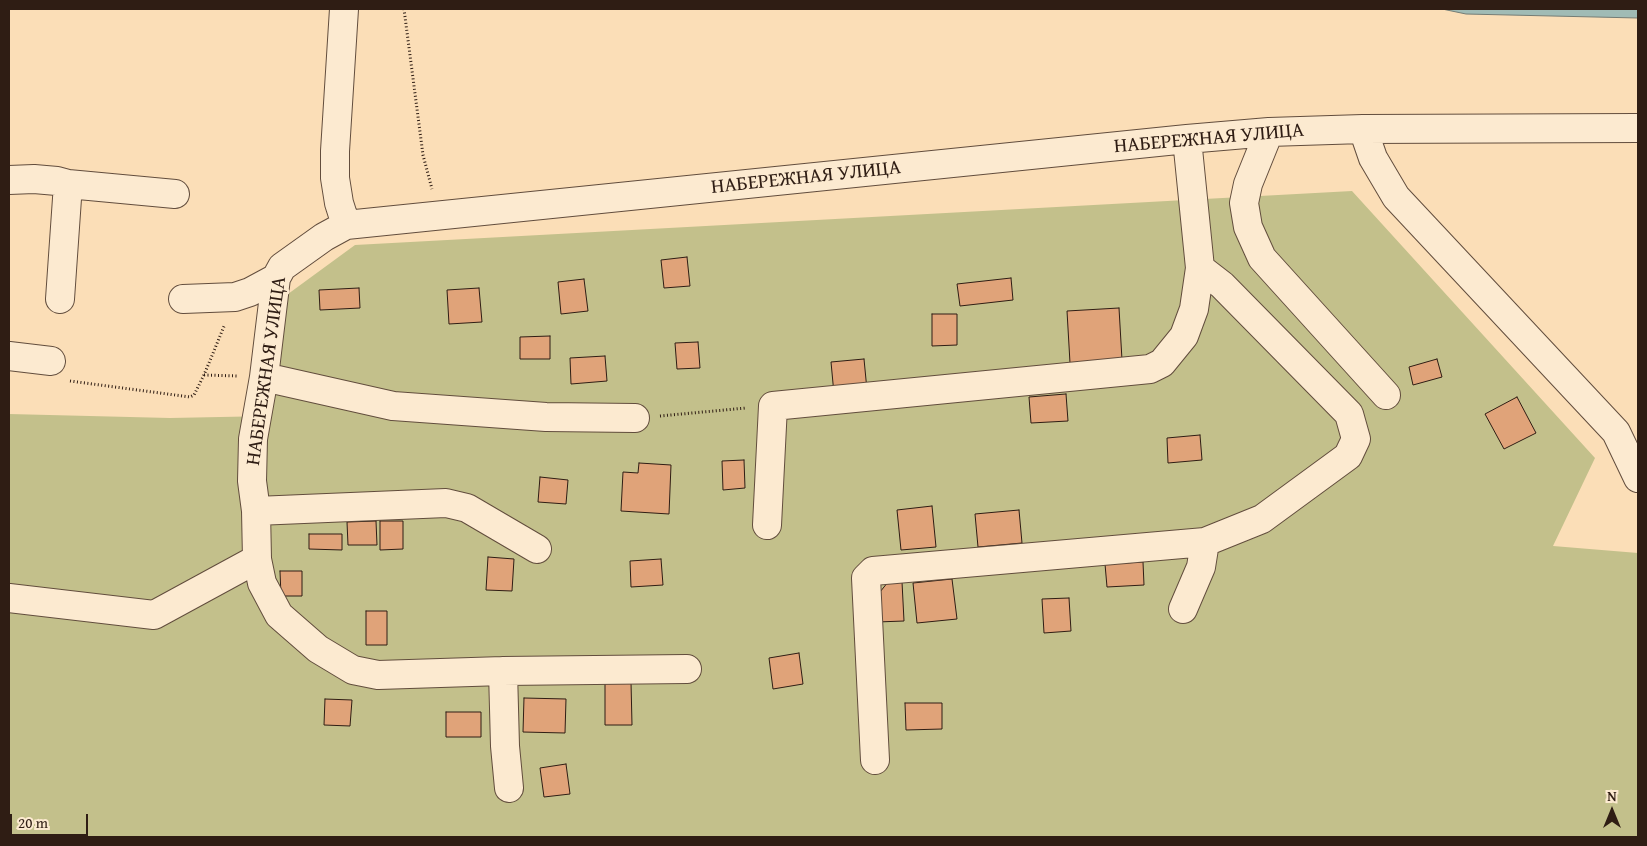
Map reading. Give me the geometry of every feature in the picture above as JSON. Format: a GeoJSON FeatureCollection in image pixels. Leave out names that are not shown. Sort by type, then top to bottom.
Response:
{"type":"FeatureCollection","features":[{"type":"Feature","properties":{"kind":"street"},"geometry":{"type":"LineString","coordinates":[[344,9],[335,178],[339,203],[346,225]]}},
{"type":"Feature","properties":{"kind":"street"},"geometry":{"type":"LineString","coordinates":[[1363,128],[1373,158],[1396,196],[1616,432],[1638,478]]}},
{"type":"Feature","properties":{"kind":"street","name":"НАБЕРЕЖНАЯ УЛИЦА"},"geometry":{"type":"LineString","coordinates":[[687,669],[503,671],[378,675],[353,670],[318,649],[279,615],[262,583],[257,559],[256,510],[252,481],[253,439],[264,377],[276,278],[282,267],[324,237],[346,225],[1187,138],[1363,128],[1638,128]]}},
{"type":"Feature","properties":{"kind":"street"},"geometry":{"type":"LineString","coordinates":[[1269,132],[1248,184],[1244,204],[1248,227],[1262,258],[1386,395]]}},
{"type":"Feature","properties":{"kind":"street"},"geometry":{"type":"LineString","coordinates":[[767,525],[774,406],[1150,369],[1162,363],[1184,336],[1194,309],[1200,268],[1187,138]]}},
{"type":"Feature","properties":{"kind":"street"},"geometry":{"type":"LineString","coordinates":[[9,180],[57,180],[68,184],[175,194]]}},
{"type":"Feature","properties":{"kind":"street"},"geometry":{"type":"LineString","coordinates":[[60,299],[68,184]]}},
{"type":"Feature","properties":{"kind":"street"},"geometry":{"type":"LineString","coordinates":[[875,760],[866,578],[873,571],[1205,542],[1262,519],[1348,456],[1356,439],[1349,414],[1222,285],[1200,268]]}},
{"type":"Feature","properties":{"kind":"street"},"geometry":{"type":"LineString","coordinates":[[183,299],[235,297],[250,292],[276,278]]}},
{"type":"Feature","properties":{"kind":"street"},"geometry":{"type":"LineString","coordinates":[[9,356],[51,361]]}},
{"type":"Feature","properties":{"kind":"street"},"geometry":{"type":"LineString","coordinates":[[264,377],[393,406],[546,417],[635,418]]}},
{"type":"Feature","properties":{"kind":"street"},"geometry":{"type":"LineString","coordinates":[[256,510],[446,503],[466,508],[537,549]]}},
{"type":"Feature","properties":{"kind":"street"},"geometry":{"type":"LineString","coordinates":[[1183,609],[1201,567],[1205,542]]}},
{"type":"Feature","properties":{"kind":"street"},"geometry":{"type":"LineString","coordinates":[[9,598],[154,614],[257,559]]}},
{"type":"Feature","properties":{"kind":"street"},"geometry":{"type":"LineString","coordinates":[[503,671],[505,746],[509,788]]}},
{"type":"Feature","properties":{"kind":"path"},"geometry":{"type":"LineString","coordinates":[[404,9],[423,155],[439,216]]}},
{"type":"Feature","properties":{"kind":"path"},"geometry":{"type":"LineString","coordinates":[[51,361],[62,377],[68,381],[190,397],[194,395],[204,374],[235,297]]}},
{"type":"Feature","properties":{"kind":"path"},"geometry":{"type":"LineString","coordinates":[[204,374],[264,377]]}},
{"type":"Feature","properties":{"kind":"path"},"geometry":{"type":"LineString","coordinates":[[635,418],[774,406]]}},
{"type":"Feature","properties":{"kind":"shaded area"},"geometry":{"type":"Polygon","coordinates":[[[1352,191],[1595,458],[1553,546],[1638,553],[1638,837],[9,837],[9,414],[170,418],[271,416],[288,294],[355,245],[1352,191]]]}},
{"type":"Feature","properties":{"kind":"water"},"geometry":{"type":"Polygon","coordinates":[[[1442,9],[1638,9],[1638,18],[1466,14],[1442,9]]]}},
{"type":"Feature","properties":{"kind":"building"},"geometry":{"type":"Polygon","coordinates":[[[687,257],[690,286],[664,288],[661,260],[687,257]]]}},
{"type":"Feature","properties":{"kind":"building"},"geometry":{"type":"Polygon","coordinates":[[[1011,278],[1013,300],[960,306],[957,284],[1011,278]]]}},
{"type":"Feature","properties":{"kind":"building"},"geometry":{"type":"Polygon","coordinates":[[[584,279],[588,311],[561,314],[558,282],[584,279]]]}},
{"type":"Feature","properties":{"kind":"building"},"geometry":{"type":"Polygon","coordinates":[[[359,288],[360,308],[320,310],[319,290],[359,288]]]}},
{"type":"Feature","properties":{"kind":"building"},"geometry":{"type":"Polygon","coordinates":[[[479,288],[482,322],[449,324],[447,290],[479,288]]]}},
{"type":"Feature","properties":{"kind":"building"},"geometry":{"type":"Polygon","coordinates":[[[1119,308],[1122,360],[1070,363],[1067,311],[1119,308]]]}},
{"type":"Feature","properties":{"kind":"building"},"geometry":{"type":"Polygon","coordinates":[[[932,314],[957,314],[957,345],[932,346],[932,314]]]}},
{"type":"Feature","properties":{"kind":"building"},"geometry":{"type":"Polygon","coordinates":[[[550,336],[550,359],[520,359],[520,337],[550,336]]]}},
{"type":"Feature","properties":{"kind":"building"},"geometry":{"type":"Polygon","coordinates":[[[698,342],[700,368],[677,369],[675,343],[698,342]]]}},
{"type":"Feature","properties":{"kind":"building"},"geometry":{"type":"Polygon","coordinates":[[[605,356],[607,381],[571,384],[570,358],[605,356]]]}},
{"type":"Feature","properties":{"kind":"building"},"geometry":{"type":"Polygon","coordinates":[[[864,359],[867,390],[834,394],[831,362],[864,359]]]}},
{"type":"Feature","properties":{"kind":"building"},"geometry":{"type":"Polygon","coordinates":[[[1437,359],[1442,377],[1413,385],[1409,367],[1437,359]]]}},
{"type":"Feature","properties":{"kind":"building"},"geometry":{"type":"Polygon","coordinates":[[[1066,394],[1068,421],[1031,423],[1029,397],[1066,394]]]}},
{"type":"Feature","properties":{"kind":"building"},"geometry":{"type":"Polygon","coordinates":[[[1517,397],[1536,433],[1504,449],[1485,414],[1517,397]]]}},
{"type":"Feature","properties":{"kind":"building"},"geometry":{"type":"Polygon","coordinates":[[[1200,435],[1202,460],[1168,463],[1167,438],[1200,435]]]}},
{"type":"Feature","properties":{"kind":"building"},"geometry":{"type":"Polygon","coordinates":[[[744,460],[745,488],[723,490],[722,461],[744,460]]]}},
{"type":"Feature","properties":{"kind":"building"},"geometry":{"type":"Polygon","coordinates":[[[639,463],[671,465],[669,514],[621,511],[623,472],[638,473],[639,463]]]}},
{"type":"Feature","properties":{"kind":"building"},"geometry":{"type":"Polygon","coordinates":[[[540,477],[568,480],[566,504],[538,502],[540,477]]]}},
{"type":"Feature","properties":{"kind":"building"},"geometry":{"type":"Polygon","coordinates":[[[932,506],[936,547],[901,550],[897,510],[932,506]]]}},
{"type":"Feature","properties":{"kind":"building"},"geometry":{"type":"Polygon","coordinates":[[[1019,510],[1022,543],[978,547],[975,514],[1019,510]]]}},
{"type":"Feature","properties":{"kind":"building"},"geometry":{"type":"Polygon","coordinates":[[[376,521],[377,545],[348,545],[347,522],[376,521]]]}},
{"type":"Feature","properties":{"kind":"building"},"geometry":{"type":"Polygon","coordinates":[[[380,521],[403,521],[403,549],[380,550],[380,521]]]}},
{"type":"Feature","properties":{"kind":"building"},"geometry":{"type":"Polygon","coordinates":[[[309,534],[342,534],[342,550],[309,549],[309,534]]]}},
{"type":"Feature","properties":{"kind":"building"},"geometry":{"type":"Polygon","coordinates":[[[488,557],[514,559],[512,591],[486,590],[488,557]]]}},
{"type":"Feature","properties":{"kind":"building"},"geometry":{"type":"Polygon","coordinates":[[[661,559],[663,585],[631,587],[630,561],[661,559]]]}},
{"type":"Feature","properties":{"kind":"building"},"geometry":{"type":"Polygon","coordinates":[[[1143,562],[1144,585],[1107,587],[1105,564],[1143,562]]]}},
{"type":"Feature","properties":{"kind":"building"},"geometry":{"type":"Polygon","coordinates":[[[280,571],[302,571],[302,596],[281,596],[280,571]]]}},
{"type":"Feature","properties":{"kind":"building"},"geometry":{"type":"Polygon","coordinates":[[[952,579],[957,619],[917,623],[913,583],[952,579]]]}},
{"type":"Feature","properties":{"kind":"building"},"geometry":{"type":"Polygon","coordinates":[[[888,582],[902,582],[904,621],[877,622],[876,597],[888,582]]]}},
{"type":"Feature","properties":{"kind":"building"},"geometry":{"type":"Polygon","coordinates":[[[1069,598],[1071,631],[1044,633],[1042,599],[1069,598]]]}},
{"type":"Feature","properties":{"kind":"building"},"geometry":{"type":"Polygon","coordinates":[[[366,611],[387,611],[387,645],[366,645],[366,611]]]}},
{"type":"Feature","properties":{"kind":"building"},"geometry":{"type":"Polygon","coordinates":[[[799,653],[803,684],[773,689],[769,658],[799,653]]]}},
{"type":"Feature","properties":{"kind":"building"},"geometry":{"type":"Polygon","coordinates":[[[605,682],[631,682],[632,725],[605,725],[605,682]]]}},
{"type":"Feature","properties":{"kind":"building"},"geometry":{"type":"Polygon","coordinates":[[[524,698],[566,699],[565,733],[523,732],[524,698]]]}},
{"type":"Feature","properties":{"kind":"building"},"geometry":{"type":"Polygon","coordinates":[[[325,699],[352,700],[350,726],[324,725],[325,699]]]}},
{"type":"Feature","properties":{"kind":"building"},"geometry":{"type":"Polygon","coordinates":[[[905,703],[942,703],[942,729],[906,730],[905,703]]]}},
{"type":"Feature","properties":{"kind":"building"},"geometry":{"type":"Polygon","coordinates":[[[446,712],[481,712],[481,737],[446,737],[446,712]]]}},
{"type":"Feature","properties":{"kind":"building"},"geometry":{"type":"Polygon","coordinates":[[[566,764],[570,794],[544,797],[540,768],[566,764]]]}}]}
